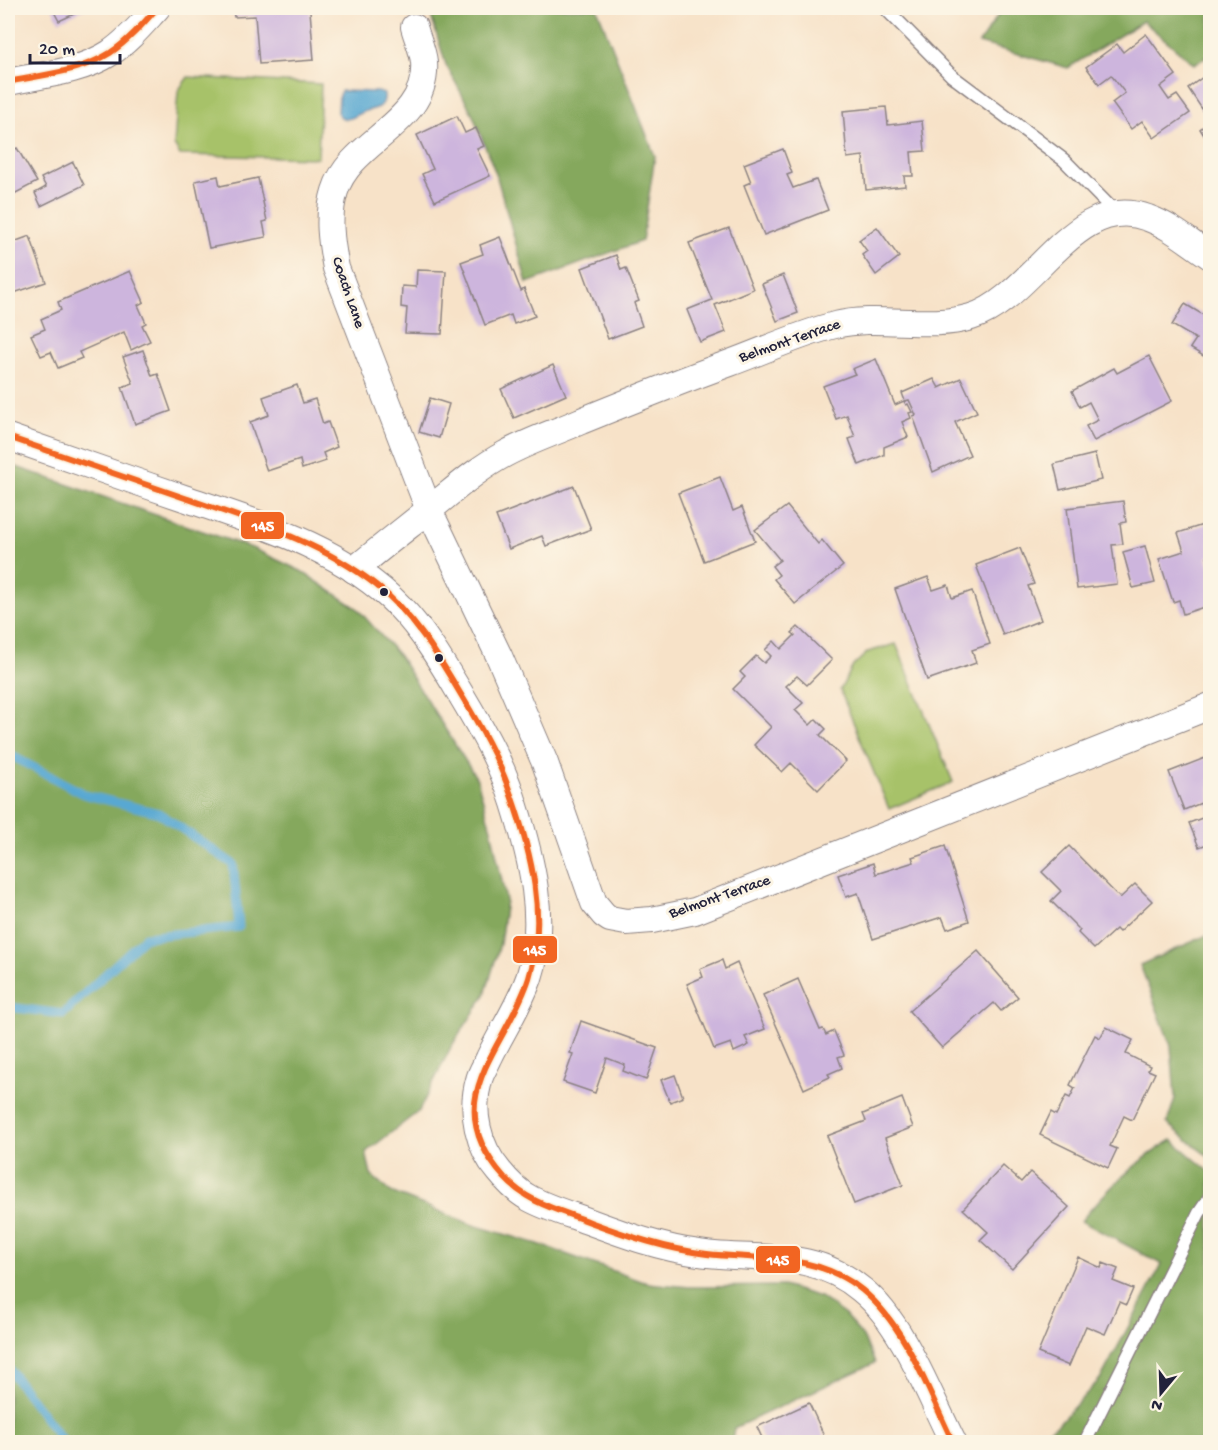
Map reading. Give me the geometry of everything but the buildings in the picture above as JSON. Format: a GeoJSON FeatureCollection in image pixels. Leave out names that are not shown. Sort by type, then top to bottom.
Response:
{"type":"FeatureCollection","features":[{"type":"Feature","properties":{"kind":"street"},"geometry":{"type":"LineString","coordinates":[[8,82],[54,73],[99,60],[112,52],[157,8]]}},
{"type":"Feature","properties":{"kind":"street","name":"Coach Lane"},"geometry":{"type":"LineString","coordinates":[[414,27],[424,61],[422,85],[417,98],[398,121],[344,173],[335,189],[330,227],[336,268],[343,290],[429,510]]}},
{"type":"Feature","properties":{"kind":"street","name":"Belmont Terrace"},"geometry":{"type":"LineString","coordinates":[[354,570],[470,477],[505,454],[664,386],[834,325],[874,320],[950,321],[971,317],[1003,302],[1084,226],[1099,218],[1116,213],[1146,217],[1163,224],[1210,256]]}},
{"type":"Feature","properties":{"kind":"street"},"geometry":{"type":"LineString","coordinates":[[8,437],[255,522],[308,544],[354,570],[399,605],[430,645],[490,746],[508,785],[521,826],[531,870],[537,914],[534,958],[521,998],[479,1078],[476,1102],[477,1125],[483,1147],[495,1167],[509,1183],[528,1198],[613,1231],[700,1254],[786,1257],[824,1268],[844,1277],[863,1290],[894,1326],[953,1443]]}},
{"type":"Feature","properties":{"kind":"street","name":"Belmont Terrace"},"geometry":{"type":"LineString","coordinates":[[429,510],[499,656],[545,764],[589,892],[604,915],[618,921],[652,920],[695,911],[1210,706]]}},
{"type":"Feature","properties":{"kind":"lane"},"geometry":{"type":"LineString","coordinates":[[885,8],[952,76],[1064,160],[1116,213]]}},
{"type":"Feature","properties":{"kind":"lane"},"geometry":{"type":"LineString","coordinates":[[1085,1443],[1199,1214],[1210,1197]]}},
{"type":"Feature","properties":{"kind":"green space"},"geometry":{"type":"Polygon","coordinates":[[[424,8],[597,8],[655,156],[642,241],[527,283],[496,174],[472,113],[446,65],[431,16],[424,8]]]}},
{"type":"Feature","properties":{"kind":"green space"},"geometry":{"type":"Polygon","coordinates":[[[1003,8],[1210,8],[1210,55],[1194,64],[1143,21],[1068,68],[979,43],[1003,8]]]}},
{"type":"Feature","properties":{"kind":"green space"},"geometry":{"type":"Polygon","coordinates":[[[188,77],[321,84],[318,158],[180,155],[174,145],[178,91],[188,77]]]}},
{"type":"Feature","properties":{"kind":"green space"},"geometry":{"type":"Polygon","coordinates":[[[8,464],[252,548],[301,571],[357,608],[399,656],[477,779],[491,829],[506,900],[500,944],[485,995],[451,1047],[419,1111],[366,1152],[371,1175],[391,1192],[473,1225],[538,1244],[647,1283],[690,1287],[783,1286],[820,1297],[845,1315],[863,1337],[875,1363],[734,1428],[732,1442],[8,1442],[8,464]]]}},
{"type":"Feature","properties":{"kind":"green space"},"geometry":{"type":"Polygon","coordinates":[[[896,644],[953,782],[889,809],[840,690],[853,666],[868,652],[896,644]]]}},
{"type":"Feature","properties":{"kind":"green space"},"geometry":{"type":"Polygon","coordinates":[[[1205,936],[1210,937],[1210,1158],[1167,1123],[1175,1098],[1171,1046],[1140,965],[1205,936]]]}},
{"type":"Feature","properties":{"kind":"green space"},"geometry":{"type":"Polygon","coordinates":[[[1172,1140],[1210,1172],[1210,1442],[1032,1442],[1058,1424],[1101,1378],[1162,1264],[1081,1221],[1123,1176],[1172,1140]]]}},
{"type":"Feature","properties":{"kind":"water"},"geometry":{"type":"Polygon","coordinates":[[[341,91],[378,92],[384,94],[384,99],[377,108],[343,119],[338,114],[341,91]]]}},
{"type":"Feature","properties":{"kind":"waterway"},"geometry":{"type":"LineString","coordinates":[[8,754],[86,795],[159,813],[233,864],[239,927],[145,937],[63,1014],[8,1007]]}},
{"type":"Feature","properties":{"kind":"waterway"},"geometry":{"type":"LineString","coordinates":[[8,1368],[63,1442]]}},
{"type":"Feature","properties":{"kind":"transit line","name":"145"},"geometry":{"type":"LineString","coordinates":[[8,82],[86,65],[110,53],[123,43],[157,8]]}},
{"type":"Feature","properties":{"kind":"transit line","name":"145"},"geometry":{"type":"LineString","coordinates":[[8,437],[235,515],[308,544],[332,556],[376,585],[402,609],[442,664],[495,756],[525,839],[535,885],[537,932],[535,955],[529,978],[482,1076],[476,1099],[476,1124],[484,1149],[504,1177],[533,1200],[604,1227],[677,1249],[707,1254],[788,1260],[807,1264],[845,1278],[862,1290],[892,1322],[915,1361],[953,1442]]}}]}
